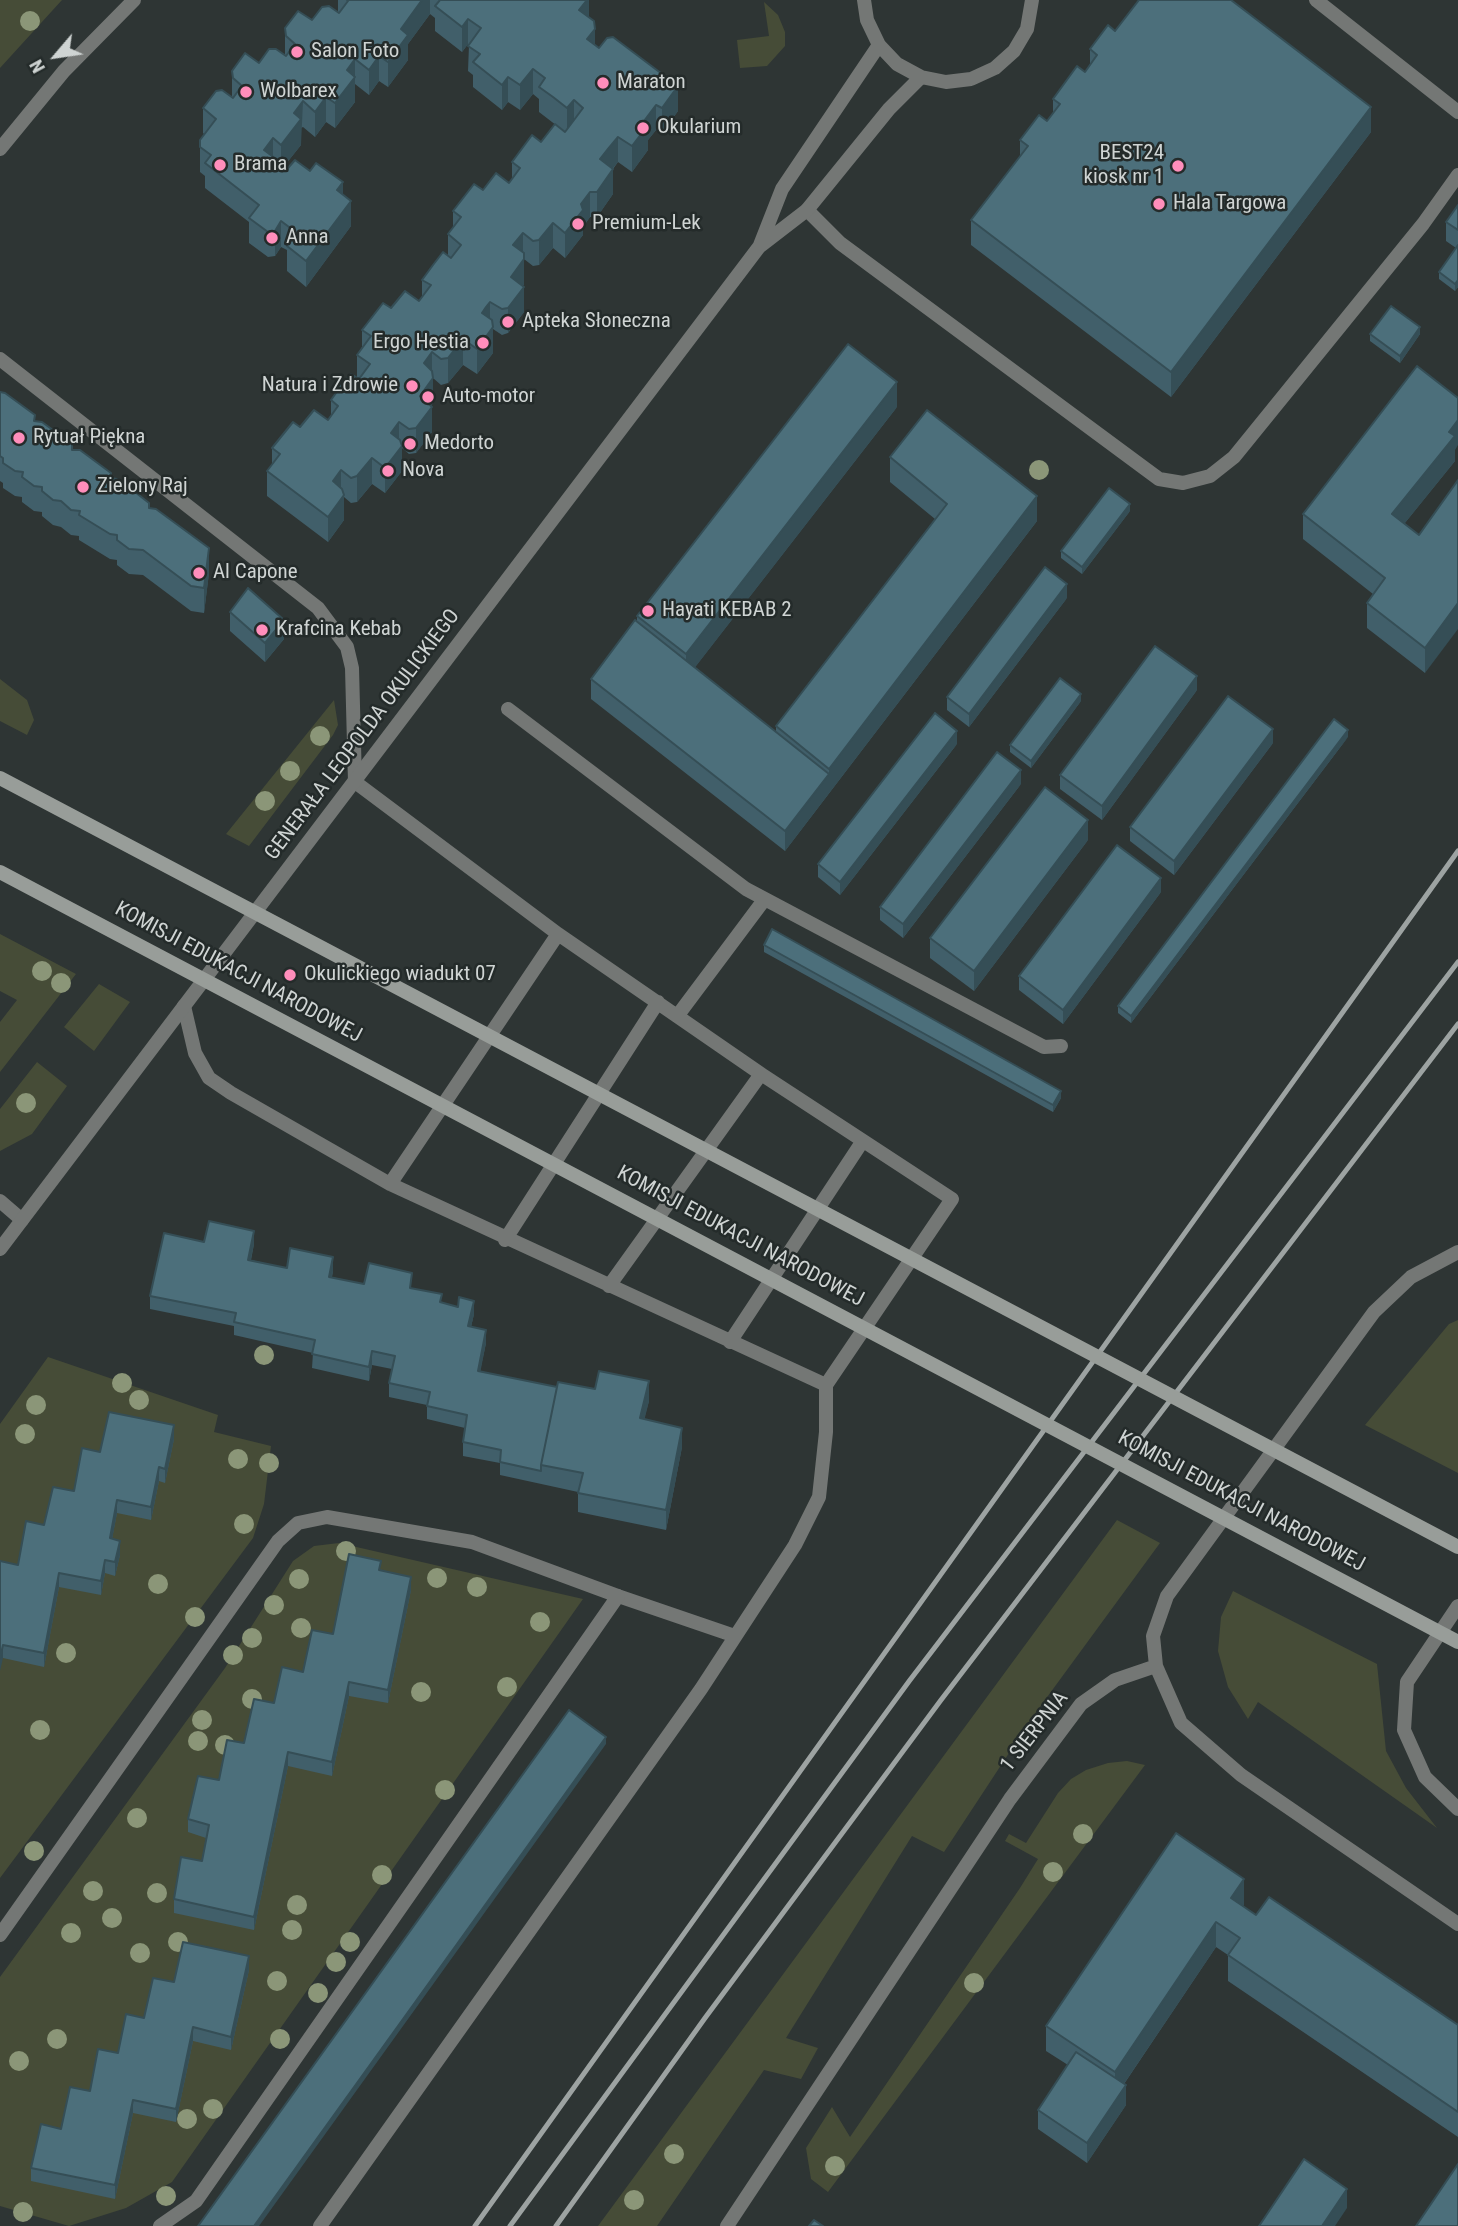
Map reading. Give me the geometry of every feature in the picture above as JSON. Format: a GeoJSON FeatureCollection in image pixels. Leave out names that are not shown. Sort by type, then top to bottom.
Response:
{"type":"FeatureCollection","features":[{"type":"Feature","properties":{"kind":"main road"},"geometry":{"type":"LineString","coordinates":[[0,778],[1458,1547]]}},
{"type":"Feature","properties":{"kind":"main road","name":"KOMISJI EDUKACJI NARODOWEJ"},"geometry":{"type":"LineString","coordinates":[[0,872],[1458,1642]]}},
{"type":"Feature","properties":{"kind":"street"},"geometry":{"type":"LineString","coordinates":[[0,149],[64,71],[134,0]]}},
{"type":"Feature","properties":{"kind":"street"},"geometry":{"type":"LineString","coordinates":[[864,0],[867,20],[878,45],[897,64],[921,77],[946,82],[971,79],[995,68],[1014,51],[1027,29],[1032,0]]}},
{"type":"Feature","properties":{"kind":"street"},"geometry":{"type":"LineString","coordinates":[[1315,0],[1458,112]]}},
{"type":"Feature","properties":{"kind":"street","name":"GENERAŁA LEOPOLDA OKULICKIEGO"},"geometry":{"type":"LineString","coordinates":[[759,247],[782,189],[878,45]]}},
{"type":"Feature","properties":{"kind":"street","name":"GENERAŁA LEOPOLDA OKULICKIEGO"},"geometry":{"type":"LineString","coordinates":[[0,1249],[759,247],[807,210],[890,109],[921,77]]}},
{"type":"Feature","properties":{"kind":"street"},"geometry":{"type":"LineString","coordinates":[[807,210],[840,243],[1159,479],[1183,483],[1210,476],[1234,457],[1423,224],[1458,175]]}},
{"type":"Feature","properties":{"kind":"street"},"geometry":{"type":"LineString","coordinates":[[0,359],[318,608],[346,647],[354,701],[355,782],[558,934],[862,1142],[952,1199],[826,1385],[826,1432],[819,1497],[795,1545],[694,1700],[320,2226]]}},
{"type":"Feature","properties":{"kind":"street"},"geometry":{"type":"LineString","coordinates":[[508,709],[733,881],[764,900],[1044,1047],[1061,1046]]}},
{"type":"Feature","properties":{"kind":"street"},"geometry":{"type":"LineString","coordinates":[[678,1015],[764,900]]}},
{"type":"Feature","properties":{"kind":"street"},"geometry":{"type":"LineString","coordinates":[[390,1184],[558,934]]}},
{"type":"Feature","properties":{"kind":"street"},"geometry":{"type":"LineString","coordinates":[[505,1240],[659,1002]]}},
{"type":"Feature","properties":{"kind":"street"},"geometry":{"type":"LineString","coordinates":[[184,1006],[195,1053],[209,1079],[390,1184],[505,1240],[826,1385]]}},
{"type":"Feature","properties":{"kind":"street"},"geometry":{"type":"LineString","coordinates":[[609,1286],[761,1074]]}},
{"type":"Feature","properties":{"kind":"street"},"geometry":{"type":"LineString","coordinates":[[730,1342],[862,1142]]}},
{"type":"Feature","properties":{"kind":"street"},"geometry":{"type":"LineString","coordinates":[[0,1201],[22,1220]]}},
{"type":"Feature","properties":{"kind":"street"},"geometry":{"type":"LineString","coordinates":[[1458,1252],[1411,1277],[1374,1312],[1167,1596],[1153,1636],[1156,1666],[1181,1723],[1241,1775],[1458,1924]]}},
{"type":"Feature","properties":{"kind":"street"},"geometry":{"type":"LineString","coordinates":[[0,1935],[278,1541],[298,1523],[327,1517],[472,1542],[736,1636]]}},
{"type":"Feature","properties":{"kind":"street"},"geometry":{"type":"LineString","coordinates":[[160,2226],[196,2201],[535,1720],[618,1596]]}},
{"type":"Feature","properties":{"kind":"street"},"geometry":{"type":"LineString","coordinates":[[1458,1606],[1407,1682],[1404,1730],[1425,1777],[1458,1809]]}},
{"type":"Feature","properties":{"kind":"street","name":"1 SIERPNIA"},"geometry":{"type":"LineString","coordinates":[[727,2226],[1010,1799],[1081,1704],[1115,1679],[1156,1666]]}},
{"type":"Feature","properties":{"kind":"green space"},"geometry":{"type":"Polygon","coordinates":[[[0,0],[62,0],[0,68],[0,0]]]}},
{"type":"Feature","properties":{"kind":"green space"},"geometry":{"type":"Polygon","coordinates":[[[764,2],[778,15],[785,32],[785,46],[767,66],[740,68],[737,40],[769,36],[764,2]]]}},
{"type":"Feature","properties":{"kind":"green space"},"geometry":{"type":"Polygon","coordinates":[[[0,679],[27,700],[34,720],[27,735],[0,721],[0,679]]]}},
{"type":"Feature","properties":{"kind":"green space"},"geometry":{"type":"Polygon","coordinates":[[[334,700],[338,725],[333,735],[249,846],[226,834],[334,700]]]}},
{"type":"Feature","properties":{"kind":"green space"},"geometry":{"type":"Polygon","coordinates":[[[0,934],[76,974],[0,1072],[0,1022],[17,1000],[0,991],[0,934]]]}},
{"type":"Feature","properties":{"kind":"green space"},"geometry":{"type":"Polygon","coordinates":[[[99,984],[130,1002],[94,1051],[64,1027],[99,984]]]}},
{"type":"Feature","properties":{"kind":"green space"},"geometry":{"type":"Polygon","coordinates":[[[37,1062],[67,1086],[32,1134],[0,1151],[0,1109],[37,1062]]]}},
{"type":"Feature","properties":{"kind":"green space"},"geometry":{"type":"Polygon","coordinates":[[[1458,1320],[1458,1473],[1365,1425],[1449,1324],[1458,1320]]]}},
{"type":"Feature","properties":{"kind":"green space"},"geometry":{"type":"Polygon","coordinates":[[[48,1357],[218,1415],[214,1432],[271,1446],[264,1504],[253,1538],[0,1878],[0,1424],[48,1357]]]}},
{"type":"Feature","properties":{"kind":"green space"},"geometry":{"type":"Polygon","coordinates":[[[1117,1520],[1160,1543],[1034,1715],[944,1852],[912,1836],[786,2038],[818,2048],[801,2079],[764,2070],[657,2226],[598,2226],[1117,1520]]]}},
{"type":"Feature","properties":{"kind":"green space"},"geometry":{"type":"Polygon","coordinates":[[[339,1543],[583,1599],[172,2182],[126,2208],[69,2226],[0,2206],[0,1977],[225,1668],[293,1561],[314,1546],[339,1543]]]}},
{"type":"Feature","properties":{"kind":"green space"},"geometry":{"type":"Polygon","coordinates":[[[1233,1591],[1377,1664],[1386,1751],[1406,1788],[1437,1828],[1258,1702],[1248,1719],[1228,1687],[1218,1651],[1221,1617],[1233,1591]]]}},
{"type":"Feature","properties":{"kind":"green space"},"geometry":{"type":"Polygon","coordinates":[[[1127,1761],[1145,1765],[828,2192],[811,2179],[806,2148],[832,2107],[850,2137],[1020,1888],[1038,1859],[1005,1841],[1009,1834],[1026,1843],[1058,1793],[1071,1779],[1086,1770],[1108,1763],[1127,1761]]]}},
{"type":"Feature","properties":{"kind":"building"},"geometry":{"type":"Polygon","coordinates":[[[347,0],[422,0],[401,29],[408,35],[388,62],[379,56],[369,70],[355,59],[347,70],[355,77],[335,103],[326,97],[315,112],[303,101],[294,113],[301,119],[281,145],[273,138],[264,150],[288,168],[295,160],[310,171],[316,163],[343,182],[337,190],[351,201],[306,261],[287,246],[287,240],[293,230],[281,221],[275,231],[268,232],[249,218],[259,205],[205,163],[211,155],[200,147],[200,140],[216,119],[203,108],[216,91],[222,90],[233,98],[242,86],[233,78],[232,71],[245,53],[259,63],[269,49],[276,49],[286,56],[295,44],[286,36],[285,28],[298,11],[312,20],[322,7],[329,6],[339,13],[347,0]]]}},
{"type":"Feature","properties":{"kind":"building"},"geometry":{"type":"Polygon","coordinates":[[[440,0],[587,0],[579,10],[594,21],[595,29],[587,39],[599,48],[607,38],[613,37],[678,86],[662,108],[656,105],[644,121],[648,125],[632,146],[618,137],[600,159],[613,169],[597,192],[590,192],[581,204],[583,210],[565,233],[553,223],[539,240],[533,241],[523,233],[513,245],[524,253],[524,259],[511,277],[524,287],[508,308],[502,309],[490,302],[486,307],[482,313],[492,320],[493,327],[477,349],[463,339],[448,358],[441,359],[432,352],[424,363],[432,371],[433,378],[420,396],[432,407],[416,428],[409,429],[399,422],[391,433],[400,440],[402,446],[385,468],[372,458],[357,476],[351,478],[341,470],[333,481],[342,489],[344,495],[328,517],[267,471],[280,454],[272,448],[293,422],[300,427],[314,410],[328,420],[338,406],[331,400],[341,386],[351,374],[359,379],[370,364],[357,355],[371,336],[362,330],[383,303],[391,308],[405,291],[419,301],[431,285],[422,280],[433,265],[443,252],[451,258],[461,245],[448,234],[461,217],[453,211],[474,184],[483,190],[496,173],[509,183],[520,168],[512,162],[532,135],[541,142],[555,124],[565,132],[583,108],[574,100],[567,108],[539,87],[545,78],[533,69],[520,85],[508,77],[502,85],[473,62],[480,54],[468,46],[481,28],[468,19],[462,27],[435,6],[440,0]]]}},
{"type":"Feature","properties":{"kind":"building","name":"Hala Targowa"},"geometry":{"type":"Polygon","coordinates":[[[1139,0],[1231,0],[1371,107],[1171,372],[971,220],[1028,146],[1020,140],[1039,115],[1047,121],[1060,104],[1053,99],[1077,66],[1085,72],[1097,55],[1090,49],[1108,25],[1115,31],[1139,0]]]}},
{"type":"Feature","properties":{"kind":"building"},"geometry":{"type":"Polygon","coordinates":[[[1458,205],[1458,230],[1446,222],[1458,205]]]}},
{"type":"Feature","properties":{"kind":"building"},"geometry":{"type":"Polygon","coordinates":[[[1458,245],[1458,280],[1455,284],[1439,272],[1458,245]]]}},
{"type":"Feature","properties":{"kind":"building"},"geometry":{"type":"Polygon","coordinates":[[[1391,306],[1420,327],[1400,356],[1370,334],[1391,306]]]}},
{"type":"Feature","properties":{"kind":"building"},"geometry":{"type":"Polygon","coordinates":[[[848,344],[897,382],[686,654],[637,616],[848,344]]]}},
{"type":"Feature","properties":{"kind":"building"},"geometry":{"type":"Polygon","coordinates":[[[1417,366],[1458,398],[1458,420],[1449,432],[1455,436],[1392,514],[1419,535],[1458,480],[1458,603],[1425,648],[1367,603],[1385,578],[1303,514],[1417,366]]]}},
{"type":"Feature","properties":{"kind":"building"},"geometry":{"type":"Polygon","coordinates":[[[0,392],[35,415],[34,421],[42,422],[72,444],[72,450],[80,450],[111,473],[110,478],[117,479],[128,487],[128,491],[135,492],[149,503],[149,508],[156,509],[209,548],[204,588],[191,586],[143,550],[129,549],[117,540],[117,535],[110,534],[79,515],[80,511],[71,510],[61,501],[53,500],[42,491],[42,487],[34,486],[22,477],[23,472],[15,471],[3,463],[0,456],[0,392]]]}},
{"type":"Feature","properties":{"kind":"building"},"geometry":{"type":"Polygon","coordinates":[[[927,410],[1037,496],[829,769],[776,726],[947,504],[890,457],[927,410]]]}},
{"type":"Feature","properties":{"kind":"building"},"geometry":{"type":"Polygon","coordinates":[[[1109,488],[1130,504],[1082,567],[1061,551],[1109,488]]]}},
{"type":"Feature","properties":{"kind":"building"},"geometry":{"type":"Polygon","coordinates":[[[1045,567],[1067,584],[969,714],[947,697],[1045,567]]]}},
{"type":"Feature","properties":{"kind":"building"},"geometry":{"type":"Polygon","coordinates":[[[248,588],[284,620],[265,643],[230,612],[248,588]]]}},
{"type":"Feature","properties":{"kind":"building"},"geometry":{"type":"Polygon","coordinates":[[[635,620],[829,774],[785,831],[591,679],[635,620]]]}},
{"type":"Feature","properties":{"kind":"building"},"geometry":{"type":"Polygon","coordinates":[[[1155,646],[1197,676],[1102,806],[1060,775],[1155,646]]]}},
{"type":"Feature","properties":{"kind":"building"},"geometry":{"type":"Polygon","coordinates":[[[1060,678],[1081,694],[1031,761],[1010,745],[1060,678]]]}},
{"type":"Feature","properties":{"kind":"building"},"geometry":{"type":"Polygon","coordinates":[[[1228,696],[1273,729],[1174,861],[1130,827],[1228,696]]]}},
{"type":"Feature","properties":{"kind":"building"},"geometry":{"type":"Polygon","coordinates":[[[935,713],[957,731],[840,882],[818,864],[935,713]]]}},
{"type":"Feature","properties":{"kind":"building"},"geometry":{"type":"Polygon","coordinates":[[[1334,719],[1348,730],[1131,1016],[1118,1006],[1334,719]]]}},
{"type":"Feature","properties":{"kind":"building"},"geometry":{"type":"Polygon","coordinates":[[[997,752],[1021,770],[903,924],[880,907],[997,752]]]}},
{"type":"Feature","properties":{"kind":"building"},"geometry":{"type":"Polygon","coordinates":[[[1045,787],[1088,820],[974,971],[930,938],[1045,787]]]}},
{"type":"Feature","properties":{"kind":"building"},"geometry":{"type":"Polygon","coordinates":[[[1117,845],[1161,878],[1063,1010],[1019,976],[1117,845]]]}},
{"type":"Feature","properties":{"kind":"building"},"geometry":{"type":"Polygon","coordinates":[[[772,929],[1061,1091],[1053,1105],[764,945],[772,929]]]}},
{"type":"Feature","properties":{"kind":"building"},"geometry":{"type":"Polygon","coordinates":[[[209,1221],[254,1231],[248,1260],[287,1268],[290,1248],[333,1257],[329,1277],[364,1284],[369,1263],[412,1273],[410,1288],[442,1294],[440,1302],[458,1307],[459,1297],[474,1301],[468,1326],[486,1330],[478,1371],[557,1387],[541,1471],[500,1462],[501,1450],[463,1442],[467,1415],[427,1406],[430,1392],[389,1383],[395,1356],[372,1351],[369,1367],[312,1354],[315,1340],[234,1322],[236,1313],[150,1296],[164,1233],[204,1242],[209,1221]]]}},
{"type":"Feature","properties":{"kind":"building"},"geometry":{"type":"Polygon","coordinates":[[[599,1371],[649,1381],[640,1418],[682,1428],[666,1510],[578,1493],[583,1473],[541,1465],[558,1382],[595,1389],[599,1371]]]}},
{"type":"Feature","properties":{"kind":"building"},"geometry":{"type":"Polygon","coordinates":[[[109,1412],[174,1425],[165,1469],[159,1467],[151,1507],[117,1500],[110,1538],[120,1541],[115,1562],[105,1560],[101,1581],[59,1573],[44,1653],[3,1645],[0,1658],[0,1561],[18,1565],[26,1521],[44,1525],[53,1487],[74,1491],[82,1448],[100,1452],[109,1412]]]}},
{"type":"Feature","properties":{"kind":"building"},"geometry":{"type":"Polygon","coordinates":[[[349,1554],[381,1561],[379,1570],[411,1577],[388,1690],[349,1682],[332,1762],[288,1752],[254,1917],[174,1899],[181,1857],[202,1861],[209,1825],[188,1819],[198,1776],[219,1780],[227,1740],[244,1743],[254,1699],[274,1703],[282,1667],[303,1672],[312,1630],[333,1634],[349,1554]]]}},
{"type":"Feature","properties":{"kind":"building"},"geometry":{"type":"Polygon","coordinates":[[[569,1710],[606,1737],[254,2226],[198,2226],[569,1710]]]}},
{"type":"Feature","properties":{"kind":"building"},"geometry":{"type":"Polygon","coordinates":[[[1176,1833],[1244,1879],[1231,1898],[1256,1915],[1269,1897],[1458,2025],[1458,2112],[1228,1955],[1240,1938],[1216,1922],[1115,2072],[1046,2026],[1176,1833]]]}},
{"type":"Feature","properties":{"kind":"building"},"geometry":{"type":"Polygon","coordinates":[[[183,1942],[249,1956],[231,2037],[193,2027],[176,2109],[133,2100],[115,2185],[31,2168],[41,2124],[61,2129],[70,2087],[90,2091],[98,2049],[118,2053],[126,2014],[144,2018],[153,1978],[174,1982],[183,1942]]]}},
{"type":"Feature","properties":{"kind":"building"},"geometry":{"type":"Polygon","coordinates":[[[1076,2052],[1126,2085],[1087,2143],[1038,2110],[1076,2052]]]}},
{"type":"Feature","properties":{"kind":"building"},"geometry":{"type":"Polygon","coordinates":[[[1304,2159],[1347,2189],[1322,2226],[1259,2226],[1304,2159]]]}},
{"type":"Feature","properties":{"kind":"building"},"geometry":{"type":"Polygon","coordinates":[[[1458,2164],[1458,2226],[1416,2226],[1458,2164]]]}},
{"type":"Feature","properties":{"kind":"building"},"geometry":{"type":"Polygon","coordinates":[[[814,2220],[823,2226],[809,2226],[814,2220]]]}},
{"type":"Feature","properties":{"kind":"railway"},"geometry":{"type":"LineString","coordinates":[[475,2226],[1458,851]]}},
{"type":"Feature","properties":{"kind":"railway"},"geometry":{"type":"LineString","coordinates":[[510,2226],[910,1680],[1458,962]]}},
{"type":"Feature","properties":{"kind":"railway"},"geometry":{"type":"LineString","coordinates":[[556,2226],[705,2018],[941,1700],[1458,1024]]}},
{"type":"Feature","properties":{"kind":"place","name":"Salon Foto"},"geometry":{"type":"Point","coordinates":[297,52]}},
{"type":"Feature","properties":{"kind":"place","name":"Maraton"},"geometry":{"type":"Point","coordinates":[603,83]}},
{"type":"Feature","properties":{"kind":"place","name":"Wolbarex"},"geometry":{"type":"Point","coordinates":[246,92]}},
{"type":"Feature","properties":{"kind":"place","name":"Okularium"},"geometry":{"type":"Point","coordinates":[643,128]}},
{"type":"Feature","properties":{"kind":"place","name":"Brama"},"geometry":{"type":"Point","coordinates":[220,165]}},
{"type":"Feature","properties":{"kind":"place","name":"BEST24 kiosk nr 1"},"geometry":{"type":"Point","coordinates":[1178,166]}},
{"type":"Feature","properties":{"kind":"place","name":"Hala Targowa"},"geometry":{"type":"Point","coordinates":[1159,204]}},
{"type":"Feature","properties":{"kind":"place","name":"Premium-Lek"},"geometry":{"type":"Point","coordinates":[578,224]}},
{"type":"Feature","properties":{"kind":"place","name":"Anna"},"geometry":{"type":"Point","coordinates":[272,238]}},
{"type":"Feature","properties":{"kind":"place","name":"Apteka Słoneczna"},"geometry":{"type":"Point","coordinates":[508,322]}},
{"type":"Feature","properties":{"kind":"place","name":"Ergo Hestia"},"geometry":{"type":"Point","coordinates":[483,343]}},
{"type":"Feature","properties":{"kind":"place","name":"Natura i Zdrowie"},"geometry":{"type":"Point","coordinates":[412,386]}},
{"type":"Feature","properties":{"kind":"place","name":"Auto-motor"},"geometry":{"type":"Point","coordinates":[428,397]}},
{"type":"Feature","properties":{"kind":"place","name":"Rytuał Piękna"},"geometry":{"type":"Point","coordinates":[19,438]}},
{"type":"Feature","properties":{"kind":"place","name":"Medorto"},"geometry":{"type":"Point","coordinates":[410,444]}},
{"type":"Feature","properties":{"kind":"place","name":"Nova"},"geometry":{"type":"Point","coordinates":[388,471]}},
{"type":"Feature","properties":{"kind":"place","name":"Zielony Raj"},"geometry":{"type":"Point","coordinates":[83,487]}},
{"type":"Feature","properties":{"kind":"place","name":"Al Capone"},"geometry":{"type":"Point","coordinates":[199,573]}},
{"type":"Feature","properties":{"kind":"place","name":"Hayati KEBAB 2"},"geometry":{"type":"Point","coordinates":[648,611]}},
{"type":"Feature","properties":{"kind":"place","name":"Krafcina Kebab"},"geometry":{"type":"Point","coordinates":[262,630]}},
{"type":"Feature","properties":{"kind":"place","name":"Okulickiego wiadukt 07"},"geometry":{"type":"Point","coordinates":[290,975]}}]}
